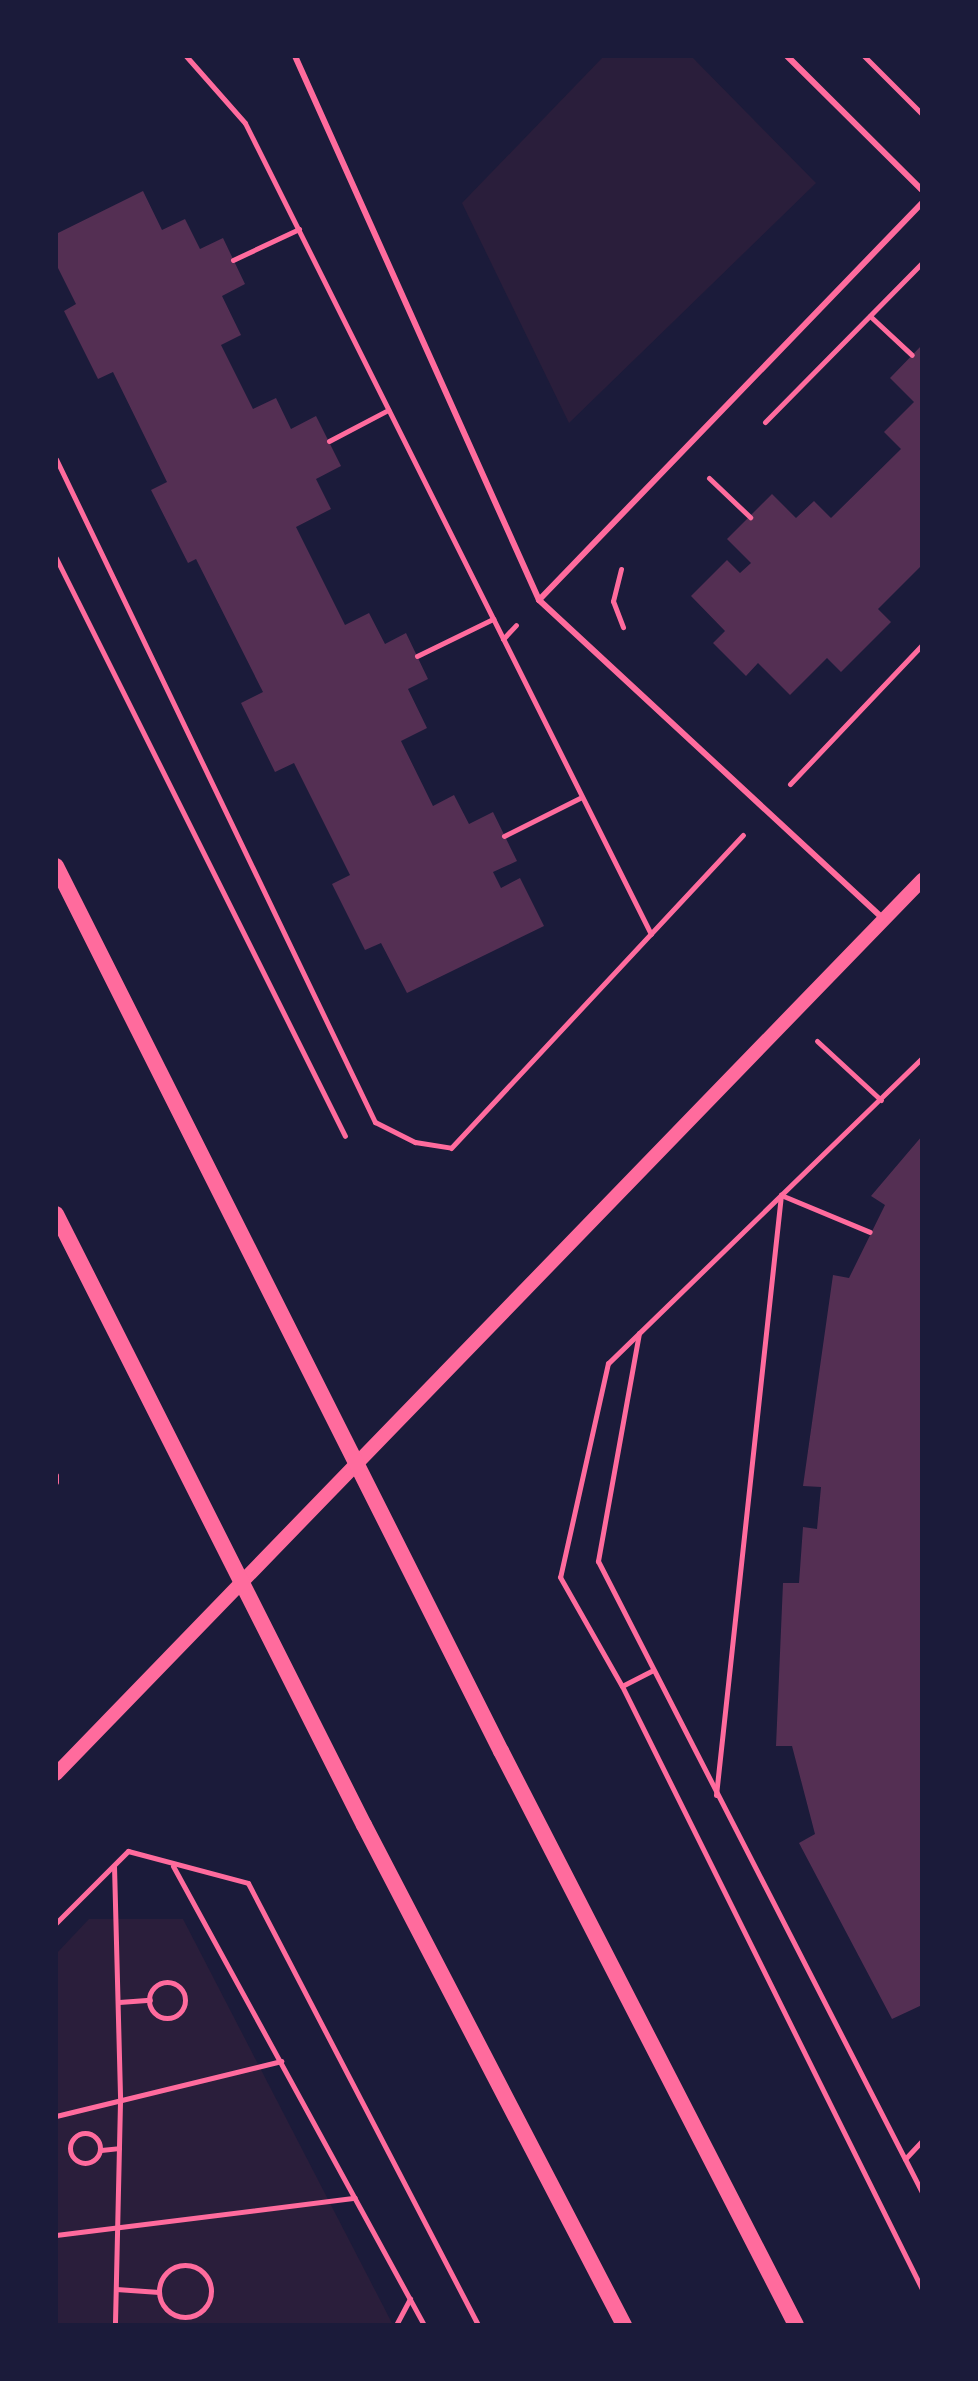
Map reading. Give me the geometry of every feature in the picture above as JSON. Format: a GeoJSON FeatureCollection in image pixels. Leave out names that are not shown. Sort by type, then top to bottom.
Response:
{"type":"FeatureCollection","features":[{"type":"Feature","properties":{"kind":"main road"},"geometry":{"type":"LineString","coordinates":[[56,866],[357,1467],[796,2325]]}},
{"type":"Feature","properties":{"kind":"main road"},"geometry":{"type":"LineString","coordinates":[[56,1214],[624,2325]]}},
{"type":"Feature","properties":{"kind":"street"},"geometry":{"type":"LineString","coordinates":[[56,1774],[357,1467],[556,1256],[792,1018],[922,880]]}},
{"type":"Feature","properties":{"kind":"lane"},"geometry":{"type":"LineString","coordinates":[[295,56],[539,600],[884,920]]}},
{"type":"Feature","properties":{"kind":"lane"},"geometry":{"type":"LineString","coordinates":[[787,56],[922,190]]}},
{"type":"Feature","properties":{"kind":"lane"},"geometry":{"type":"LineString","coordinates":[[539,600],[922,203]]}},
{"type":"Feature","properties":{"kind":"path"},"geometry":{"type":"LineString","coordinates":[[186,56],[245,123],[651,934]]}},
{"type":"Feature","properties":{"kind":"path"},"geometry":{"type":"LineString","coordinates":[[864,56],[922,114]]}},
{"type":"Feature","properties":{"kind":"path"},"geometry":{"type":"LineString","coordinates":[[233,260],[299,229]]}},
{"type":"Feature","properties":{"kind":"path"},"geometry":{"type":"LineString","coordinates":[[763,424],[922,263]]}},
{"type":"Feature","properties":{"kind":"path"},"geometry":{"type":"LineString","coordinates":[[870,316],[912,355]]}},
{"type":"Feature","properties":{"kind":"path"},"geometry":{"type":"LineString","coordinates":[[329,441],[389,410]]}},
{"type":"Feature","properties":{"kind":"path"},"geometry":{"type":"LineString","coordinates":[[56,459],[375,1122],[415,1142],[451,1148],[922,645]]}},
{"type":"Feature","properties":{"kind":"path"},"geometry":{"type":"LineString","coordinates":[[698,490],[720,468]]}},
{"type":"Feature","properties":{"kind":"path"},"geometry":{"type":"LineString","coordinates":[[709,478],[750,517]]}},
{"type":"Feature","properties":{"kind":"path"},"geometry":{"type":"LineString","coordinates":[[56,558],[345,1136]]}},
{"type":"Feature","properties":{"kind":"path"},"geometry":{"type":"LineString","coordinates":[[624,630],[613,601],[620,570],[631,559]]}},
{"type":"Feature","properties":{"kind":"path"},"geometry":{"type":"LineString","coordinates":[[417,656],[493,619]]}},
{"type":"Feature","properties":{"kind":"path"},"geometry":{"type":"LineString","coordinates":[[779,773],[790,784]]}},
{"type":"Feature","properties":{"kind":"path"},"geometry":{"type":"LineString","coordinates":[[504,836],[582,797]]}},
{"type":"Feature","properties":{"kind":"path"},"geometry":{"type":"LineString","coordinates":[[792,1018],[881,1100]]}},
{"type":"Feature","properties":{"kind":"path"},"geometry":{"type":"LineString","coordinates":[[922,1058],[608,1363],[560,1577],[622,1686],[922,2289]]}},
{"type":"Feature","properties":{"kind":"path"},"geometry":{"type":"LineString","coordinates":[[781,1195],[870,1232]]}},
{"type":"Feature","properties":{"kind":"path"},"geometry":{"type":"LineString","coordinates":[[716,1796],[781,1195]]}},
{"type":"Feature","properties":{"kind":"path"},"geometry":{"type":"LineString","coordinates":[[639,1333],[598,1561],[922,2192]]}},
{"type":"Feature","properties":{"kind":"path"},"geometry":{"type":"LineString","coordinates":[[56,1475],[56,1482]]}},
{"type":"Feature","properties":{"kind":"path"},"geometry":{"type":"LineString","coordinates":[[622,1686],[652,1671]]}},
{"type":"Feature","properties":{"kind":"path"},"geometry":{"type":"LineString","coordinates":[[56,1923],[128,1851],[248,1883],[478,2325]]}},
{"type":"Feature","properties":{"kind":"path"},"geometry":{"type":"LineString","coordinates":[[114,1865],[120,2102],[115,2325]]}},
{"type":"Feature","properties":{"kind":"path"},"geometry":{"type":"LineString","coordinates":[[173,1865],[424,2325]]}},
{"type":"Feature","properties":{"kind":"path"},"geometry":{"type":"LineString","coordinates":[[163,1982],[175,1983],[186,1997],[180,2013],[169,2018],[153,2011],[150,2000],[153,1988],[163,1982]]}},
{"type":"Feature","properties":{"kind":"path"},"geometry":{"type":"LineString","coordinates":[[119,2002],[150,2000]]}},
{"type":"Feature","properties":{"kind":"path"},"geometry":{"type":"LineString","coordinates":[[56,2116],[281,2061]]}},
{"type":"Feature","properties":{"kind":"path"},"geometry":{"type":"LineString","coordinates":[[81,2134],[90,2134],[98,2139],[101,2150],[99,2156],[85,2163],[71,2154],[70,2146],[81,2134]]}},
{"type":"Feature","properties":{"kind":"path"},"geometry":{"type":"LineString","coordinates":[[905,2159],[922,2141]]}},
{"type":"Feature","properties":{"kind":"path"},"geometry":{"type":"LineString","coordinates":[[101,2150],[119,2148]]}},
{"type":"Feature","properties":{"kind":"path"},"geometry":{"type":"LineString","coordinates":[[56,2235],[355,2198]]}},
{"type":"Feature","properties":{"kind":"path"},"geometry":{"type":"LineString","coordinates":[[187,2265],[203,2272],[212,2289],[201,2312],[184,2317],[170,2312],[159,2292],[167,2271],[187,2265]]}},
{"type":"Feature","properties":{"kind":"path"},"geometry":{"type":"LineString","coordinates":[[116,2289],[159,2292]]}},
{"type":"Feature","properties":{"kind":"path"},"geometry":{"type":"LineString","coordinates":[[396,2325],[410,2299]]}},
{"type":"Feature","properties":{"kind":"shaded area"},"geometry":{"type":"Polygon","coordinates":[[[604,56],[691,56],[816,183],[569,423],[462,203],[604,56]]]}},
{"type":"Feature","properties":{"kind":"shaded area"},"geometry":{"type":"Polygon","coordinates":[[[89,1919],[183,1919],[393,2325],[56,2325],[56,1954],[89,1919]]]}},
{"type":"Feature","properties":{"kind":"building"},"geometry":{"type":"Polygon","coordinates":[[[143,191],[162,230],[185,219],[200,249],[223,238],[245,284],[222,296],[241,335],[221,345],[253,409],[276,398],[291,429],[316,416],[341,466],[316,479],[331,509],[296,527],[345,625],[369,613],[385,644],[406,633],[428,679],[408,689],[427,728],[401,741],[433,806],[454,795],[469,824],[493,812],[517,861],[493,872],[501,888],[520,878],[544,926],[407,993],[381,943],[365,950],[332,884],[350,875],[294,763],[275,772],[241,703],[263,692],[196,559],[188,563],[151,490],[167,482],[113,372],[98,379],[64,311],[76,304],[56,264],[56,234],[143,191]]]}},
{"type":"Feature","properties":{"kind":"building"},"geometry":{"type":"Polygon","coordinates":[[[922,345],[922,565],[878,609],[891,622],[841,672],[827,658],[790,695],[758,663],[746,676],[713,643],[725,631],[691,596],[727,560],[740,573],[751,563],[727,539],[772,494],[796,518],[814,501],[831,518],[901,449],[884,432],[914,402],[890,378],[922,345]]]}},
{"type":"Feature","properties":{"kind":"building"},"geometry":{"type":"Polygon","coordinates":[[[922,1136],[922,2005],[892,2019],[799,1843],[815,1834],[792,1746],[776,1746],[783,1583],[799,1583],[803,1527],[817,1529],[821,1487],[803,1486],[833,1275],[849,1278],[885,1205],[871,1196],[922,1136]]]}}]}
